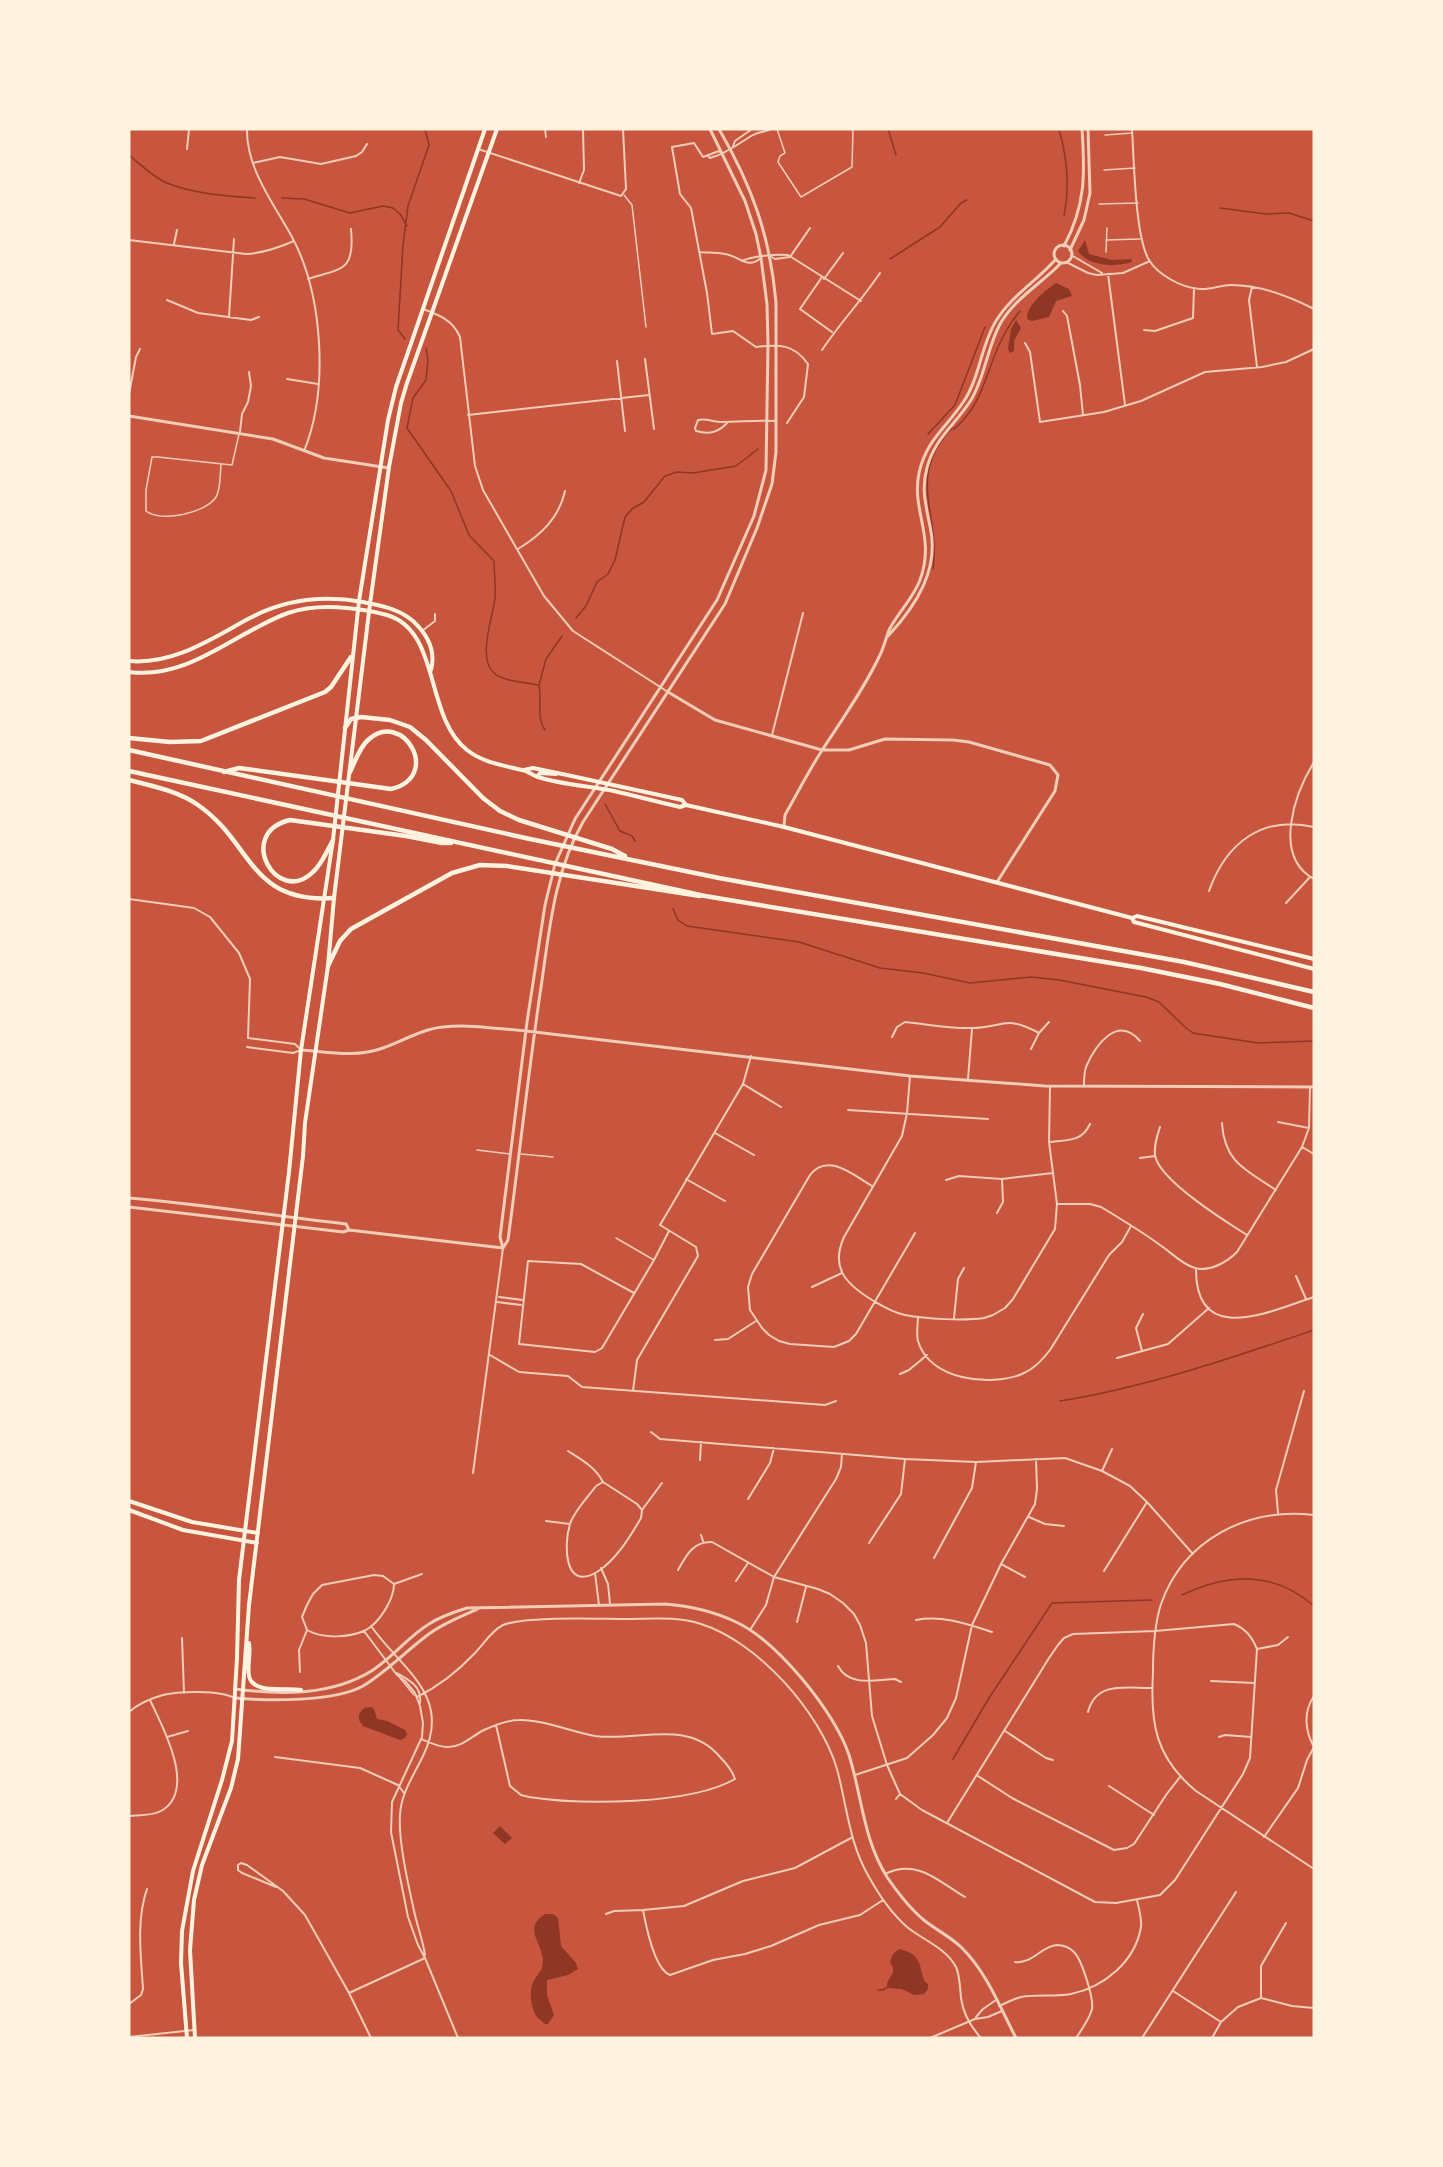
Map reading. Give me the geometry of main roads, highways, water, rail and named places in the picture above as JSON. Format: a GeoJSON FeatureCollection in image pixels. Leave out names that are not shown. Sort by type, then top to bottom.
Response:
{"type":"FeatureCollection","features":[{"type":"Feature","properties":{"kind":"highway"},"geometry":{"type":"LineString","coordinates":[[129,738],[180,743],[210,738],[325,692],[351,657]]}},
{"type":"Feature","properties":{"kind":"highway"},"geometry":{"type":"LineString","coordinates":[[345,728],[351,719],[357,717],[390,720],[410,727],[426,740],[483,798],[509,816],[612,849],[630,859]]}},
{"type":"Feature","properties":{"kind":"highway"},"geometry":{"type":"LineString","coordinates":[[223,772],[239,768],[391,789],[399,787],[411,777],[415,770],[416,754],[412,746],[401,735],[386,732],[377,734],[364,744],[350,772]]}},
{"type":"Feature","properties":{"kind":"highway"},"geometry":{"type":"LineString","coordinates":[[129,750],[630,859],[826,898],[1184,962],[1314,992]]}},
{"type":"Feature","properties":{"kind":"highway"},"geometry":{"type":"LineString","coordinates":[[129,771],[705,896],[1141,968],[1220,984],[1314,1008]]}},
{"type":"Feature","properties":{"kind":"highway"},"geometry":{"type":"LineString","coordinates":[[129,780],[180,795],[199,806],[213,818],[263,878],[276,888],[300,897],[334,898]]}},
{"type":"Feature","properties":{"kind":"highway"},"geometry":{"type":"LineString","coordinates":[[333,840],[313,873],[298,880],[290,881],[277,876],[267,866],[264,859],[264,844],[270,830],[290,820],[442,843],[460,843]]}},
{"type":"Feature","properties":{"kind":"highway"},"geometry":{"type":"LineString","coordinates":[[328,966],[340,941],[351,929],[452,873],[470,867],[507,866],[691,896],[705,896]]}},
{"type":"Feature","properties":{"kind":"main road"},"geometry":{"type":"LineString","coordinates":[[187,2038],[181,1963],[182,1931],[193,1871],[232,1741],[239,1588],[244,1541],[301,1050],[342,770],[351,657],[359,602],[396,388],[485,129]]}},
{"type":"Feature","properties":{"kind":"main road"},"geometry":{"type":"LineString","coordinates":[[195,2038],[190,1950],[194,1900],[202,1865],[231,1788],[238,1759],[258,1533],[295,1228],[305,1123],[328,966],[334,898],[370,604],[389,468],[401,403],[497,129]]}},
{"type":"Feature","properties":{"kind":"main road"},"geometry":{"type":"LineString","coordinates":[[129,661],[160,660],[182,653],[221,636],[249,618],[286,604],[308,599],[335,598],[401,612],[422,631],[431,647],[434,659],[431,670]]}},
{"type":"Feature","properties":{"kind":"main road"},"geometry":{"type":"LineString","coordinates":[[129,672],[156,672],[190,663],[219,650],[254,628],[289,613],[319,607],[358,610],[393,618],[406,626],[419,641],[431,670],[442,717],[457,741],[482,759],[498,765],[524,770],[537,777],[680,807],[686,805],[784,827],[1132,918],[1137,916],[1314,959]]}},
{"type":"Feature","properties":{"kind":"main road"},"geometry":{"type":"LineString","coordinates":[[524,770],[533,768],[559,773],[682,800],[686,805]]}},
{"type":"Feature","properties":{"kind":"main road"},"geometry":{"type":"LineString","coordinates":[[537,777],[538,773],[552,775],[559,773]]}},
{"type":"Feature","properties":{"kind":"main road"},"geometry":{"type":"LineString","coordinates":[[1132,918],[1134,922],[1314,969]]}},
{"type":"Feature","properties":{"kind":"main road"},"geometry":{"type":"LineString","coordinates":[[129,1501],[192,1522],[258,1533]]}},
{"type":"Feature","properties":{"kind":"main road"},"geometry":{"type":"LineString","coordinates":[[129,1510],[183,1530],[257,1543]]}},
{"type":"Feature","properties":{"kind":"main road"},"geometry":{"type":"LineString","coordinates":[[248,1636],[249,1675],[253,1683],[260,1687],[301,1690]]}},
{"type":"Feature","properties":{"kind":"waterway"},"geometry":{"type":"LineString","coordinates":[[405,339],[398,330],[403,245],[408,206],[429,145],[425,129]]}},
{"type":"Feature","properties":{"kind":"waterway"},"geometry":{"type":"LineString","coordinates":[[888,129],[896,155]]}},
{"type":"Feature","properties":{"kind":"waterway"},"geometry":{"type":"LineString","coordinates":[[1059,129],[1067,172],[1064,216]]}},
{"type":"Feature","properties":{"kind":"waterway"},"geometry":{"type":"LineString","coordinates":[[129,155],[157,178],[177,187],[211,194],[255,198]]}},
{"type":"Feature","properties":{"kind":"waterway"},"geometry":{"type":"LineString","coordinates":[[282,198],[304,199],[350,213],[383,206],[393,208],[400,214],[407,226]]}},
{"type":"Feature","properties":{"kind":"waterway"},"geometry":{"type":"LineString","coordinates":[[890,259],[940,227],[961,203],[967,200]]}},
{"type":"Feature","properties":{"kind":"waterway"},"geometry":{"type":"LineString","coordinates":[[1220,208],[1266,214],[1289,213],[1314,221]]}},
{"type":"Feature","properties":{"kind":"waterway"},"geometry":{"type":"LineString","coordinates":[[954,429],[977,400],[1002,339],[1020,311]]}},
{"type":"Feature","properties":{"kind":"waterway"},"geometry":{"type":"LineString","coordinates":[[928,434],[955,405],[985,327]]}},
{"type":"Feature","properties":{"kind":"waterway"},"geometry":{"type":"LineString","coordinates":[[426,348],[428,360],[426,380],[413,398],[407,428],[451,491],[469,535],[494,561],[495,598],[486,648],[489,666],[494,673],[503,678],[539,685],[540,714],[545,730]]}},
{"type":"Feature","properties":{"kind":"waterway"},"geometry":{"type":"LineString","coordinates":[[933,569],[933,531],[927,480],[930,463],[938,446],[952,428]]}},
{"type":"Feature","properties":{"kind":"waterway"},"geometry":{"type":"LineString","coordinates":[[576,618],[586,606],[597,582],[608,574],[615,560],[625,517],[632,509],[644,502],[665,476],[677,472],[693,473],[736,466],[758,449]]}},
{"type":"Feature","properties":{"kind":"waterway"},"geometry":{"type":"LineString","coordinates":[[539,685],[546,659],[562,636]]}},
{"type":"Feature","properties":{"kind":"waterway"},"geometry":{"type":"LineString","coordinates":[[605,804],[620,831],[632,836],[635,841]]}},
{"type":"Feature","properties":{"kind":"waterway"},"geometry":{"type":"LineString","coordinates":[[673,909],[678,920],[687,926],[799,942],[880,968],[923,973],[970,983],[1031,977],[1059,980],[1146,997],[1159,1002],[1193,1033],[1258,1043],[1314,1041]]}},
{"type":"Feature","properties":{"kind":"waterway"},"geometry":{"type":"LineString","coordinates":[[1060,1401],[1157,1380],[1314,1330]]}},
{"type":"Feature","properties":{"kind":"waterway"},"geometry":{"type":"LineString","coordinates":[[1182,1595],[1216,1583],[1250,1579],[1283,1586],[1314,1606]]}},
{"type":"Feature","properties":{"kind":"waterway"},"geometry":{"type":"LineString","coordinates":[[953,1759],[989,1698],[1052,1603],[1152,1600]]}},
{"type":"Feature","properties":{"kind":"waterway"},"geometry":{"type":"LineString","coordinates":[[878,1990],[888,1987]]}}]}
